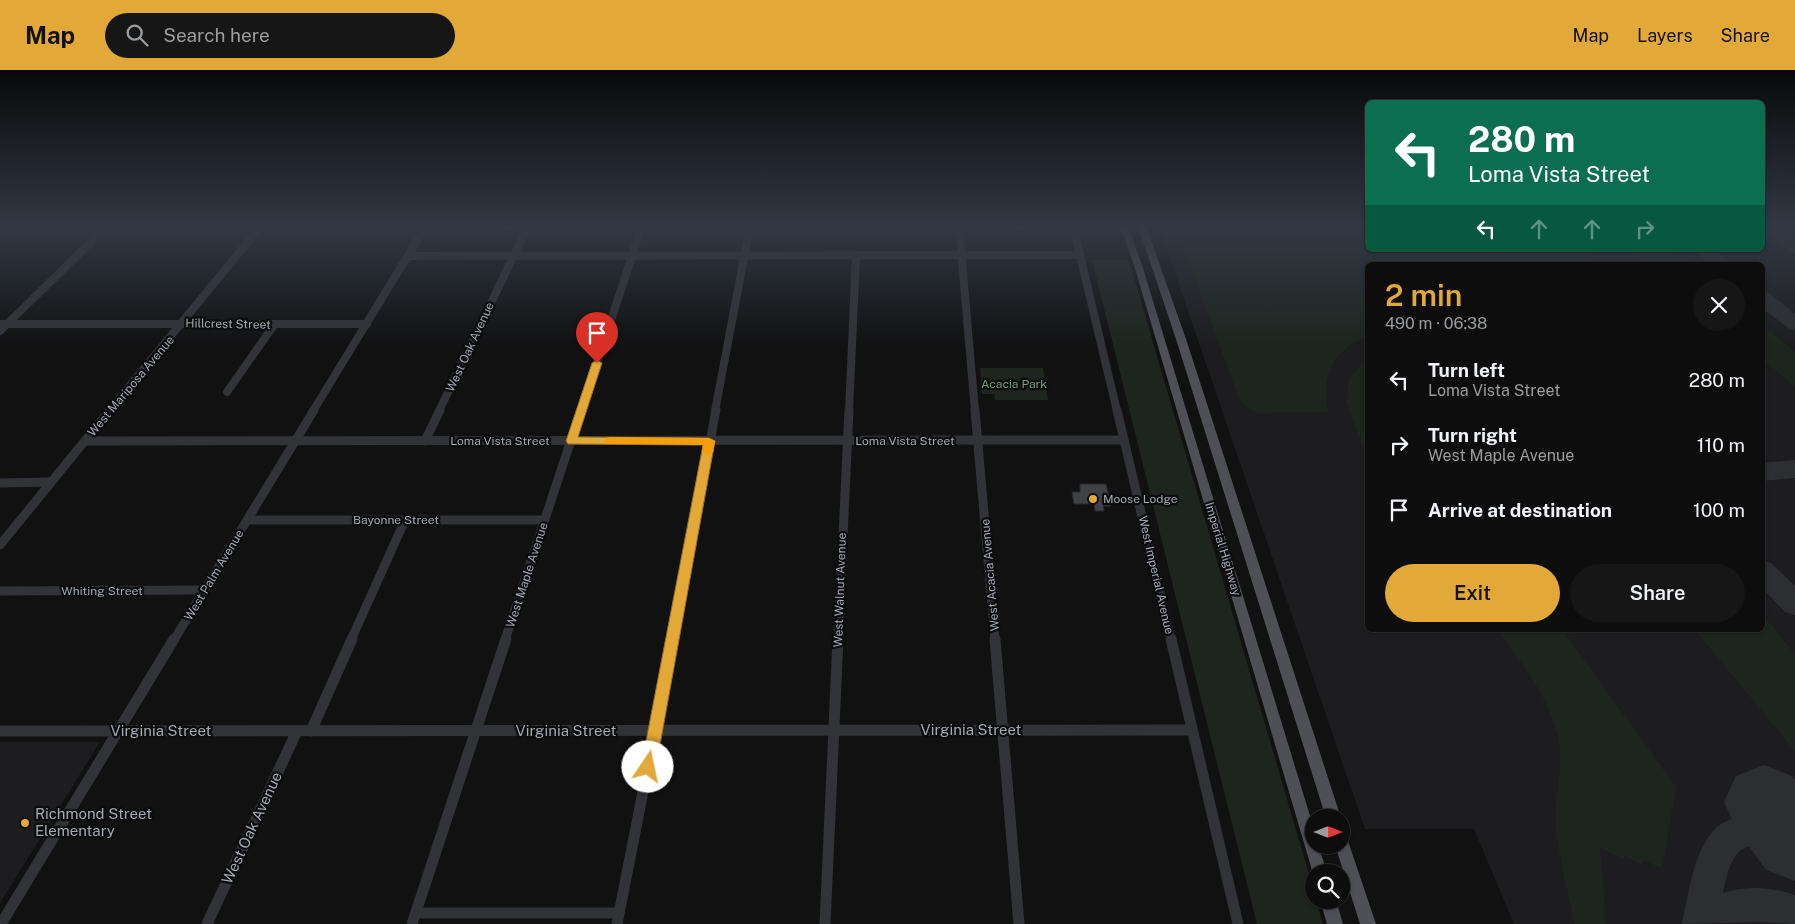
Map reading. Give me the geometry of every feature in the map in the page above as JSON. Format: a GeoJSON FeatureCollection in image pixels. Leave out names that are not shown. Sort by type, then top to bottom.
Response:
{"type":"FeatureCollection","features":[{"type":"Feature","properties":{"kind":"main road","name":"Imperial Highway"},"geometry":{"type":"LineString","coordinates":[[1138,266],[1317,864]]}},
{"type":"Feature","properties":{"kind":"main road"},"geometry":{"type":"LineString","coordinates":[[1152,266],[1157,280],[1162,284]]}},
{"type":"Feature","properties":{"kind":"main road","name":"Imperial Highway"},"geometry":{"type":"LineString","coordinates":[[1156,266],[1331,809]]}},
{"type":"Feature","properties":{"kind":"main road"},"geometry":{"type":"LineString","coordinates":[[1345,854],[1368,924]]}},
{"type":"Feature","properties":{"kind":"main road"},"geometry":{"type":"LineString","coordinates":[[1331,909],[1335,924]]}},
{"type":"Feature","properties":{"kind":"street"},"geometry":{"type":"LineString","coordinates":[[0,331],[4,324],[66,266]]}},
{"type":"Feature","properties":{"kind":"street","name":"West Mariposa Avenue"},"geometry":{"type":"LineString","coordinates":[[0,545],[229,266]]}},
{"type":"Feature","properties":{"kind":"street","name":"West Palm Avenue"},"geometry":{"type":"LineString","coordinates":[[2,924],[402,266]]}},
{"type":"Feature","properties":{"kind":"street","name":"West Oak Avenue"},"geometry":{"type":"LineString","coordinates":[[425,441],[508,266]]}},
{"type":"Feature","properties":{"kind":"street","name":"West Maple Avenue"},"geometry":{"type":"LineString","coordinates":[[414,919],[629,266]]}},
{"type":"Feature","properties":{"kind":"street"},"geometry":{"type":"LineString","coordinates":[[414,919],[618,919],[656,731],[742,266]]}},
{"type":"Feature","properties":{"kind":"street","name":"West Walnut Avenue"},"geometry":{"type":"LineString","coordinates":[[825,924],[855,266]]}},
{"type":"Feature","properties":{"kind":"street","name":"West Acacia Avenue"},"geometry":{"type":"LineString","coordinates":[[963,266],[1020,924]]}},
{"type":"Feature","properties":{"kind":"street","name":"West Imperial Avenue"},"geometry":{"type":"LineString","coordinates":[[1082,266],[1238,924]]}},
{"type":"Feature","properties":{"kind":"street","name":"Hillcrest Street"},"geometry":{"type":"LineString","coordinates":[[4,324],[367,324]]}},
{"type":"Feature","properties":{"kind":"street"},"geometry":{"type":"LineString","coordinates":[[227,392],[274,325]]}},
{"type":"Feature","properties":{"kind":"street","name":"Loma Vista Street"},"geometry":{"type":"LineString","coordinates":[[85,441],[1124,440]]}},
{"type":"Feature","properties":{"kind":"street"},"geometry":{"type":"LineString","coordinates":[[0,482],[52,482]]}},
{"type":"Feature","properties":{"kind":"street","name":"Bayonne Street"},"geometry":{"type":"LineString","coordinates":[[247,520],[544,520]]}},
{"type":"Feature","properties":{"kind":"street"},"geometry":{"type":"LineString","coordinates":[[311,731],[405,520]]}},
{"type":"Feature","properties":{"kind":"street","name":"Whiting Street"},"geometry":{"type":"LineString","coordinates":[[0,591],[205,590]]}},
{"type":"Feature","properties":{"kind":"street","name":"Virginia Street"},"geometry":{"type":"LineString","coordinates":[[0,732],[1192,730]]}},
{"type":"Feature","properties":{"kind":"street","name":"West Oak Avenue"},"geometry":{"type":"LineString","coordinates":[[206,924],[297,731]]}},
{"type":"Feature","properties":{"kind":"shaded area"},"geometry":{"type":"Polygon","coordinates":[[[1173,266],[1365,266],[1365,632],[1765,632],[1765,266],[1795,266],[1795,924],[1514,924],[1474,829],[1365,829],[1173,266]]]}},
{"type":"Feature","properties":{"kind":"shaded area","name":"Richmond Street Elementary"},"geometry":{"type":"Polygon","coordinates":[[[0,742],[100,742],[0,903],[0,742]]]}},
{"type":"Feature","properties":{"kind":"green space"},"geometry":{"type":"Polygon","coordinates":[[[1093,266],[1131,266],[1306,864],[1305,909],[1319,909],[1323,924],[1257,924],[1093,266]]]}},
{"type":"Feature","properties":{"kind":"green space"},"geometry":{"type":"Polygon","coordinates":[[[1191,266],[1365,266],[1365,337],[1345,349],[1332,366],[1326,387],[1328,412],[1259,413],[1250,410],[1239,399],[1191,266]]]}},
{"type":"Feature","properties":{"kind":"green space"},"geometry":{"type":"Polygon","coordinates":[[[1765,327],[1795,352],[1795,387],[1765,361],[1765,327]]]}},
{"type":"Feature","properties":{"kind":"green space"},"geometry":{"type":"Polygon","coordinates":[[[1365,360],[1365,452],[1346,401],[1349,379],[1365,360]]]}},
{"type":"Feature","properties":{"kind":"green space","name":"Acacia Park"},"geometry":{"type":"Polygon","coordinates":[[[980,368],[1043,368],[1048,400],[995,400],[994,394],[982,394],[980,368]]]}},
{"type":"Feature","properties":{"kind":"green space"},"geometry":{"type":"Polygon","coordinates":[[[1765,617],[1795,654],[1795,751],[1697,632],[1765,632],[1765,617]]]}},
{"type":"Feature","properties":{"kind":"green space"},"geometry":{"type":"Polygon","coordinates":[[[1499,632],[1592,632],[1566,635],[1676,787],[1662,869],[1644,860],[1641,864],[1625,855],[1623,859],[1600,847],[1606,924],[1575,924],[1562,866],[1555,820],[1560,770],[1560,750],[1557,733],[1545,701],[1518,657],[1499,632]]]}},
{"type":"Feature","properties":{"kind":"building","name":"Moose Lodge"},"geometry":{"type":"Polygon","coordinates":[[[1080,484],[1106,484],[1111,506],[1103,506],[1104,511],[1095,511],[1094,504],[1074,504],[1072,492],[1080,492],[1080,484]]]}},
{"type":"Feature","properties":{"kind":"taxiway"},"geometry":{"type":"LineString","coordinates":[[1765,299],[1795,324]]}},
{"type":"Feature","properties":{"kind":"taxiway"},"geometry":{"type":"LineString","coordinates":[[1765,472],[1795,469]]}},
{"type":"Feature","properties":{"kind":"taxiway"},"geometry":{"type":"LineString","coordinates":[[1765,573],[1795,604]]}},
{"type":"Feature","properties":{"kind":"taxiway"},"geometry":{"type":"LineString","coordinates":[[1700,924],[1707,887],[1715,861],[1728,840],[1744,830],[1795,824]]}},
{"type":"Feature","properties":{"kind":"taxiway"},"geometry":{"type":"LineString","coordinates":[[1705,924],[1724,910],[1747,905],[1772,906],[1795,912]]}},
{"type":"Feature","properties":{"kind":"runway"},"geometry":{"type":"LineString","coordinates":[[1764,802],[1795,842]]}},
{"type":"Feature","properties":{"kind":"slow traffic"},"geometry":{"type":"LineString","coordinates":[[610,441],[709,441],[707,452]]}},
{"type":"Feature","properties":{"kind":"place","name":"Moose Lodge"},"geometry":{"type":"Point","coordinates":[1093,499]}},
{"type":"Feature","properties":{"kind":"place","name":"Richmond Street Elementary"},"geometry":{"type":"Point","coordinates":[25,823]}},
{"type":"Feature","properties":{"kind":"route"},"geometry":{"type":"LineString","coordinates":[[597,363],[571,441],[709,441],[648,767]]}}]}
